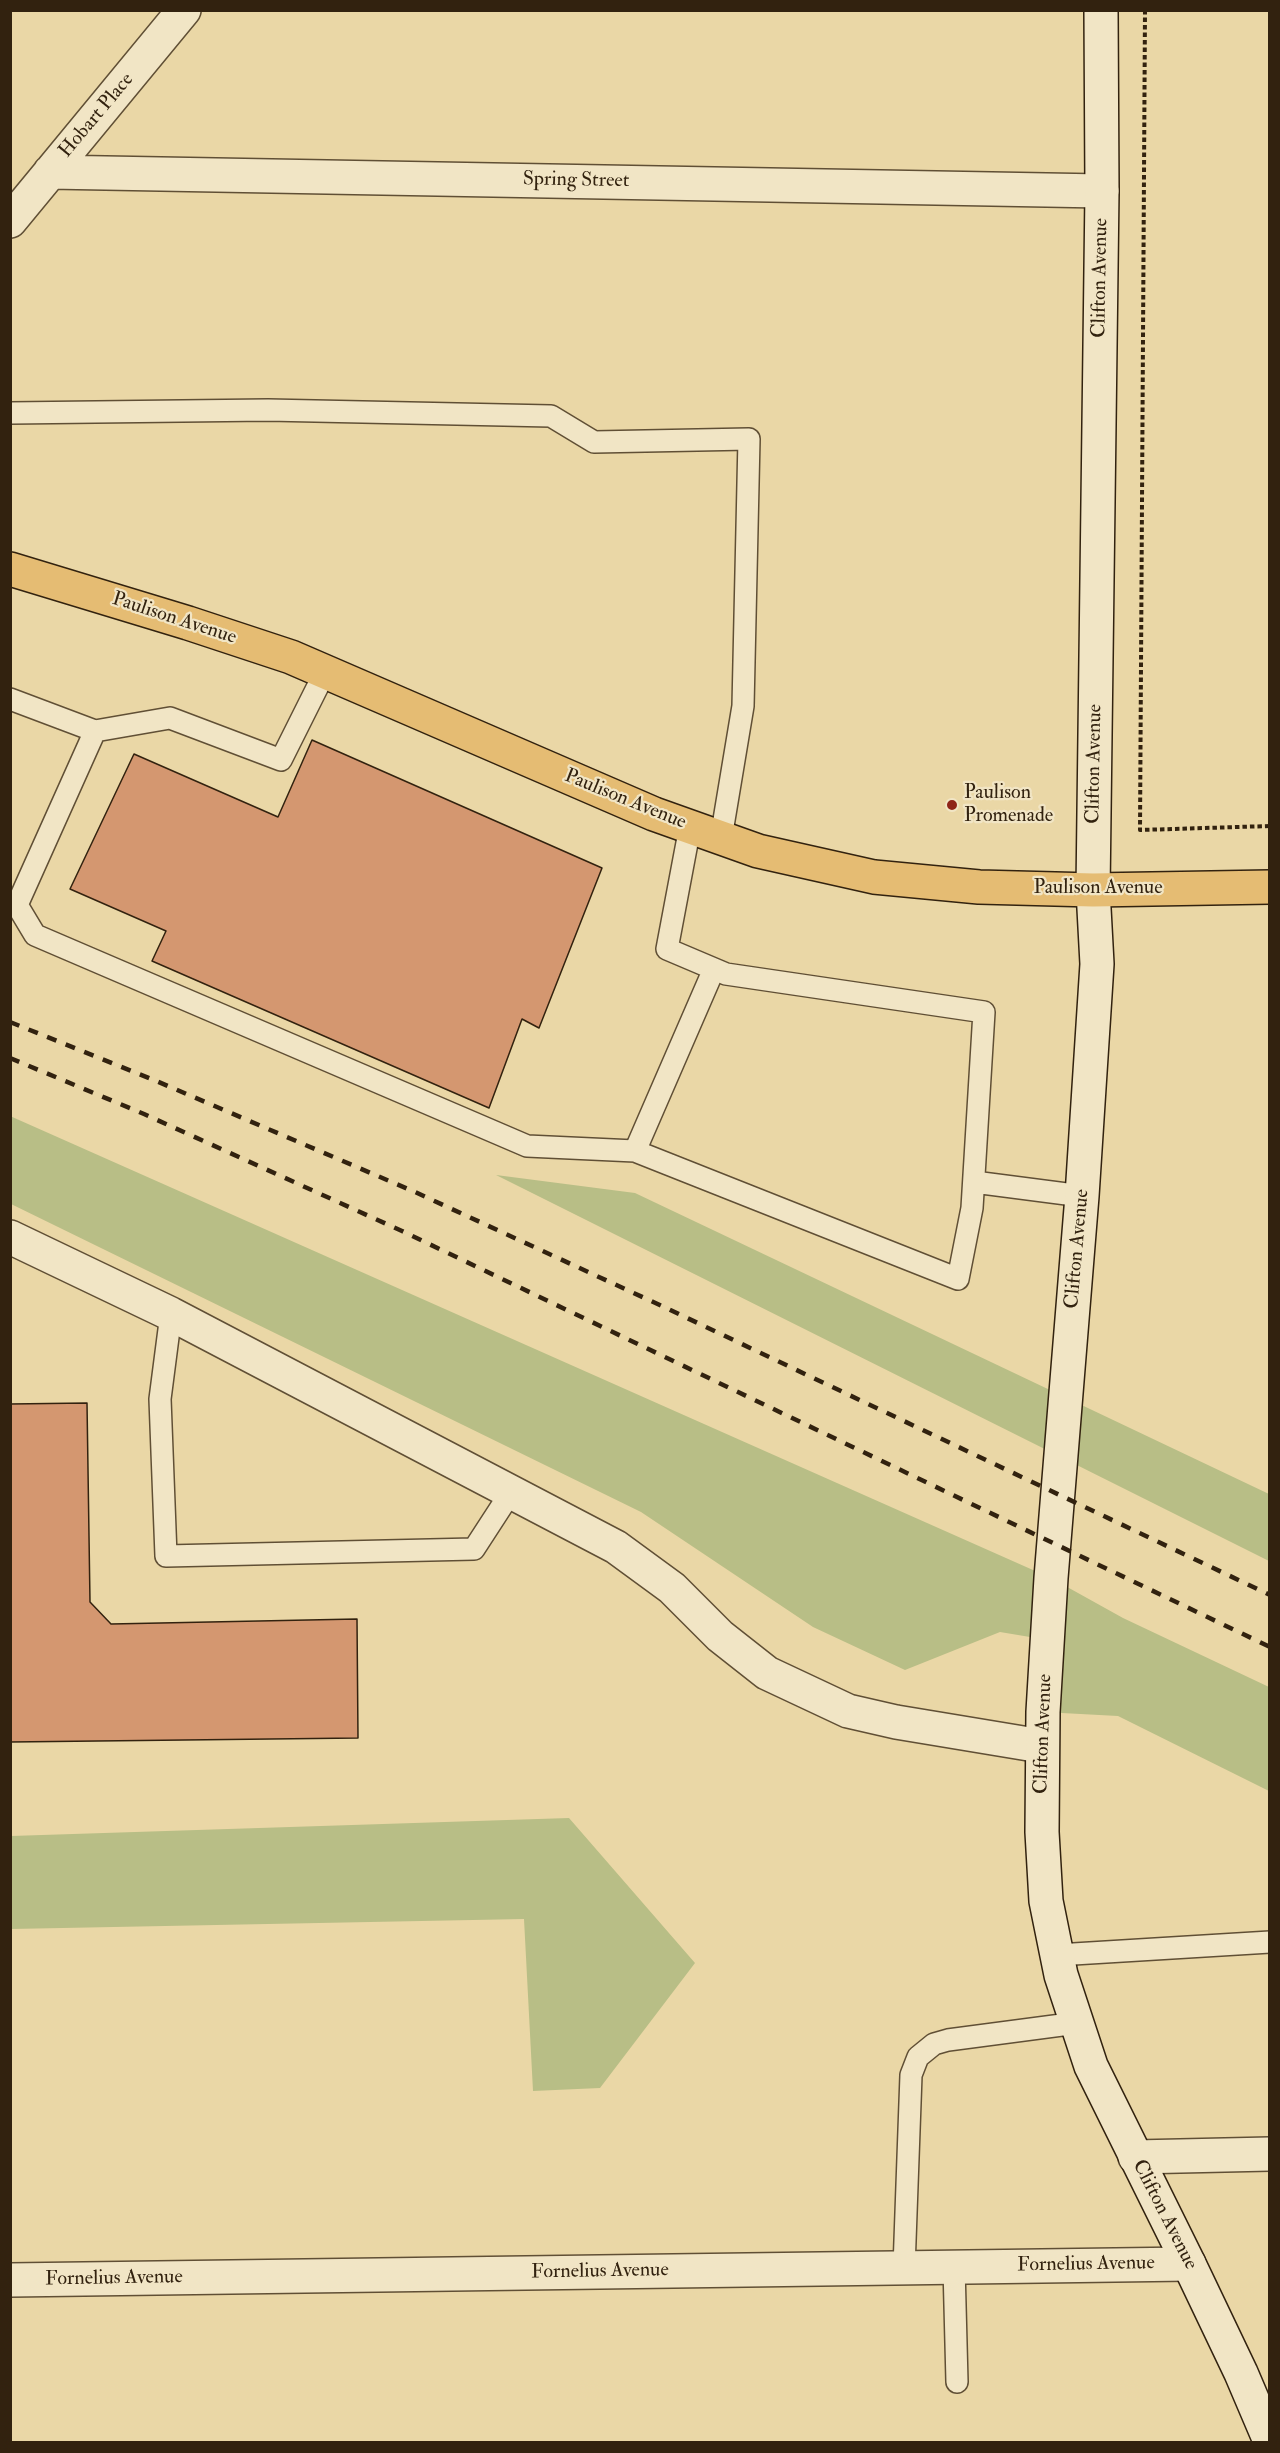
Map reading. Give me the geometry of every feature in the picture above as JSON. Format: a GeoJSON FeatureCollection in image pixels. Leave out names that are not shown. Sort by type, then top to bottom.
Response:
{"type":"FeatureCollection","features":[{"type":"Feature","properties":{"kind":"main road","name":"Paulison Avenue"},"geometry":{"type":"LineString","coordinates":[[10,569],[291,657],[654,814],[758,851],[874,877],[979,887],[1093,890],[1269,887]]}},
{"type":"Feature","properties":{"kind":"street","name":"Hobart Place"},"geometry":{"type":"LineString","coordinates":[[10,221],[184,10]]}},
{"type":"Feature","properties":{"kind":"street","name":"Clifton Avenue"},"geometry":{"type":"LineString","coordinates":[[1101,10],[1102,191],[1093,890],[1097,964],[1082,1196],[1051,1578],[1041,1746],[1046,1901],[1057,1955],[1091,2066],[1241,2373],[1269,2441]]}},
{"type":"Feature","properties":{"kind":"street","name":"Spring Street"},"geometry":{"type":"LineString","coordinates":[[50,172],[1102,191]]}},
{"type":"Feature","properties":{"kind":"street"},"geometry":{"type":"LineString","coordinates":[[10,1237],[171,1314],[616,1547],[672,1588],[720,1636],[767,1672],[848,1712],[1041,1746]]}},
{"type":"Feature","properties":{"kind":"street"},"geometry":{"type":"LineString","coordinates":[[1135,2157],[1269,2154]]}},
{"type":"Feature","properties":{"kind":"street","name":"Fornelius Avenue"},"geometry":{"type":"LineString","coordinates":[[10,2280],[1189,2264]]}},
{"type":"Feature","properties":{"kind":"lane"},"geometry":{"type":"LineString","coordinates":[[10,413],[268,410],[550,416],[594,442],[749,439],[743,706],[721,838]]}},
{"type":"Feature","properties":{"kind":"lane"},"geometry":{"type":"LineString","coordinates":[[10,699],[95,731],[170,718],[281,760],[325,672]]}},
{"type":"Feature","properties":{"kind":"lane"},"geometry":{"type":"LineString","coordinates":[[95,731],[14,904],[35,935],[526,1146],[635,1151],[958,1279],[972,1208],[984,1012],[726,974],[667,949],[690,827]]}},
{"type":"Feature","properties":{"kind":"lane"},"geometry":{"type":"LineString","coordinates":[[635,1151],[714,969]]}},
{"type":"Feature","properties":{"kind":"lane"},"geometry":{"type":"LineString","coordinates":[[974,1182],[1082,1196]]}},
{"type":"Feature","properties":{"kind":"lane"},"geometry":{"type":"LineString","coordinates":[[171,1314],[160,1399],[166,1556],[474,1550],[511,1492]]}},
{"type":"Feature","properties":{"kind":"lane"},"geometry":{"type":"LineString","coordinates":[[1057,1955],[1269,1942]]}},
{"type":"Feature","properties":{"kind":"lane"},"geometry":{"type":"LineString","coordinates":[[904,2268],[911,2076],[918,2057],[934,2044],[948,2040],[1077,2023]]}},
{"type":"Feature","properties":{"kind":"lane"},"geometry":{"type":"LineString","coordinates":[[954,2267],[957,2382]]}},
{"type":"Feature","properties":{"kind":"path"},"geometry":{"type":"LineString","coordinates":[[1145,10],[1140,830],[1269,826]]}},
{"type":"Feature","properties":{"kind":"green space"},"geometry":{"type":"Polygon","coordinates":[[[10,1116],[1051,1578],[1123,1618],[1269,1687],[1269,1791],[1118,1716],[1043,1712],[1048,1640],[1000,1632],[905,1670],[813,1627],[641,1512],[11,1204],[10,1116]]]}},
{"type":"Feature","properties":{"kind":"green space"},"geometry":{"type":"Polygon","coordinates":[[[496,1175],[635,1193],[1269,1494],[1269,1561],[496,1175]]]}},
{"type":"Feature","properties":{"kind":"green space"},"geometry":{"type":"Polygon","coordinates":[[[569,1818],[695,1963],[600,2088],[533,2091],[524,1919],[11,1929],[11,1836],[569,1818]]]}},
{"type":"Feature","properties":{"kind":"building"},"geometry":{"type":"Polygon","coordinates":[[[312,740],[602,868],[539,1028],[522,1019],[489,1108],[152,961],[166,931],[70,889],[134,754],[278,817],[312,740]]]}},
{"type":"Feature","properties":{"kind":"building"},"geometry":{"type":"Polygon","coordinates":[[[87,1403],[90,1602],[111,1624],[357,1619],[358,1738],[10,1742],[10,1404],[87,1403]]]}},
{"type":"Feature","properties":{"kind":"railway"},"geometry":{"type":"LineString","coordinates":[[10,1022],[154,1080],[415,1192],[664,1307],[1270,1595]]}},
{"type":"Feature","properties":{"kind":"railway"},"geometry":{"type":"LineString","coordinates":[[10,1058],[144,1114],[402,1231],[1270,1647]]}},
{"type":"Feature","properties":{"kind":"place","name":"Paulison Promenade"},"geometry":{"type":"Point","coordinates":[952,805]}}]}
